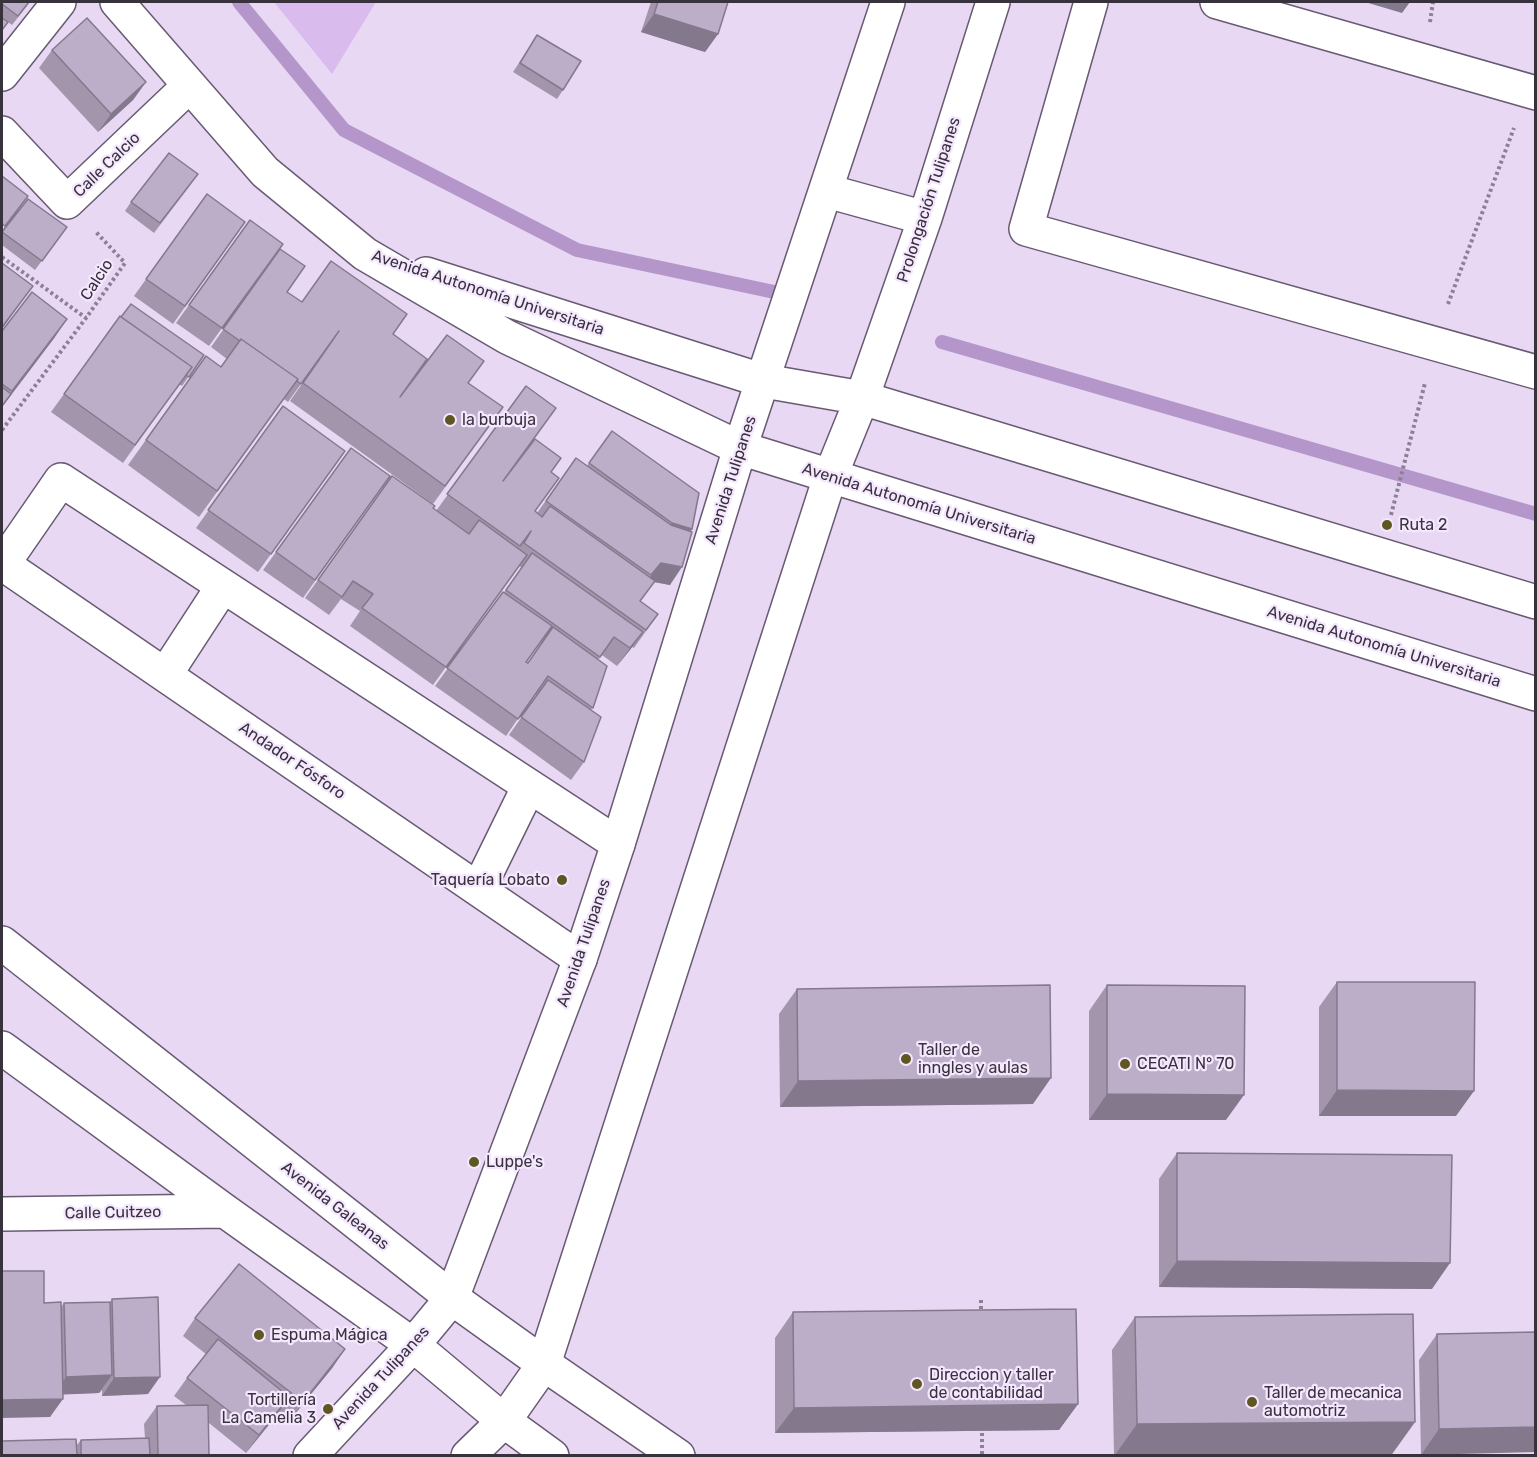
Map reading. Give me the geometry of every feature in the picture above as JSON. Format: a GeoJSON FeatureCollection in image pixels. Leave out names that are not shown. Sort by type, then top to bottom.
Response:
{"type":"FeatureCollection","features":[{"type":"Feature","properties":{"kind":"street"},"geometry":{"type":"LineString","coordinates":[[2,74],[59,2]]}},
{"type":"Feature","properties":{"kind":"street"},"geometry":{"type":"LineString","coordinates":[[117,2],[265,172],[365,254]]}},
{"type":"Feature","properties":{"kind":"street"},"geometry":{"type":"LineString","coordinates":[[764,381],[888,2]]}},
{"type":"Feature","properties":{"kind":"street","name":"Prolongación Tulipanes"},"geometry":{"type":"LineString","coordinates":[[862,398],[924,218],[993,2]]}},
{"type":"Feature","properties":{"kind":"street"},"geometry":{"type":"LineString","coordinates":[[1091,2],[1026,229],[1536,372]]}},
{"type":"Feature","properties":{"kind":"street"},"geometry":{"type":"LineString","coordinates":[[1217,2],[1532,92]]}},
{"type":"Feature","properties":{"kind":"street","name":"Calle Calcio"},"geometry":{"type":"LineString","coordinates":[[2,133],[68,202],[189,86]]}},
{"type":"Feature","properties":{"kind":"street"},"geometry":{"type":"LineString","coordinates":[[827,190],[924,218]]}},
{"type":"Feature","properties":{"kind":"street","name":"Avenida Autonomía Universitaria"},"geometry":{"type":"LineString","coordinates":[[365,254],[764,381],[862,398],[1536,602]]}},
{"type":"Feature","properties":{"kind":"street","name":"Avenida Autonomía Universitaria"},"geometry":{"type":"LineString","coordinates":[[365,254],[507,337],[740,448],[1536,694]]}},
{"type":"Feature","properties":{"kind":"street","name":"Avenida Tulipanes"},"geometry":{"type":"LineString","coordinates":[[309,1455],[413,1346],[452,1298],[580,959],[618,844],[740,448],[764,381]]}},
{"type":"Feature","properties":{"kind":"street"},"geometry":{"type":"LineString","coordinates":[[468,1455],[504,1421],[544,1364],[830,477],[862,398]]}},
{"type":"Feature","properties":{"kind":"street","name":"Andador Fósforo"},"geometry":{"type":"LineString","coordinates":[[223,586],[62,480],[3,564],[580,959]]}},
{"type":"Feature","properties":{"kind":"street"},"geometry":{"type":"LineString","coordinates":[[165,675],[223,586],[618,844]]}},
{"type":"Feature","properties":{"kind":"street"},"geometry":{"type":"LineString","coordinates":[[479,888],[529,786]]}},
{"type":"Feature","properties":{"kind":"street","name":"Avenida Galeanas"},"geometry":{"type":"LineString","coordinates":[[2,943],[452,1298],[678,1455]]}},
{"type":"Feature","properties":{"kind":"street"},"geometry":{"type":"LineString","coordinates":[[2,1048],[225,1212],[413,1346],[504,1421],[552,1455]]}},
{"type":"Feature","properties":{"kind":"street","name":"Calle Cuitzeo"},"geometry":{"type":"LineString","coordinates":[[2,1214],[225,1212]]}},
{"type":"Feature","properties":{"kind":"path"},"geometry":{"type":"LineString","coordinates":[[1381,556],[1434,344],[1532,92]]}},
{"type":"Feature","properties":{"kind":"path","name":"Calcio"},"geometry":{"type":"LineString","coordinates":[[2,430],[125,263],[68,202]]}},
{"type":"Feature","properties":{"kind":"path","name":"Calcio"},"geometry":{"type":"LineString","coordinates":[[2,257],[86,318]]}},
{"type":"Feature","properties":{"kind":"path"},"geometry":{"type":"LineString","coordinates":[[981,1300],[981,1324]]}},
{"type":"Feature","properties":{"kind":"path"},"geometry":{"type":"LineString","coordinates":[[982,1420],[982,1455]]}},
{"type":"Feature","properties":{"kind":"shaded area"},"geometry":{"type":"Polygon","coordinates":[[[274,2],[376,2],[332,74],[274,2]]]}},
{"type":"Feature","properties":{"kind":"building"},"geometry":{"type":"Polygon","coordinates":[[[2,2],[29,2],[18,16],[2,2]]]}},
{"type":"Feature","properties":{"kind":"building"},"geometry":{"type":"Polygon","coordinates":[[[658,2],[728,2],[718,34],[654,14],[658,2]]]}},
{"type":"Feature","properties":{"kind":"building"},"geometry":{"type":"Polygon","coordinates":[[[2,18],[8,22],[2,30],[2,18]]]}},
{"type":"Feature","properties":{"kind":"building"},"geometry":{"type":"Polygon","coordinates":[[[87,18],[146,82],[111,114],[52,50],[87,18]]]}},
{"type":"Feature","properties":{"kind":"building"},"geometry":{"type":"Polygon","coordinates":[[[537,35],[581,61],[563,90],[520,63],[537,35]]]}},
{"type":"Feature","properties":{"kind":"building"},"geometry":{"type":"Polygon","coordinates":[[[169,153],[198,174],[160,223],[131,202],[169,153]]]}},
{"type":"Feature","properties":{"kind":"building"},"geometry":{"type":"Polygon","coordinates":[[[2,176],[28,196],[5,226],[2,224],[2,176]]]}},
{"type":"Feature","properties":{"kind":"building"},"geometry":{"type":"Polygon","coordinates":[[[207,194],[245,222],[185,306],[146,279],[207,194]]]}},
{"type":"Feature","properties":{"kind":"building"},"geometry":{"type":"Polygon","coordinates":[[[28,199],[67,227],[42,261],[2,232],[28,199]]]}},
{"type":"Feature","properties":{"kind":"building"},"geometry":{"type":"Polygon","coordinates":[[[250,220],[283,244],[222,328],[189,305],[250,220]]]}},
{"type":"Feature","properties":{"kind":"building"},"geometry":{"type":"Polygon","coordinates":[[[280,249],[305,266],[287,292],[302,302],[331,261],[407,314],[393,334],[427,359],[400,397],[447,335],[484,361],[468,383],[503,407],[445,486],[303,383],[339,331],[301,384],[297,381],[298,379],[223,329],[280,249]]]}},
{"type":"Feature","properties":{"kind":"building"},"geometry":{"type":"Polygon","coordinates":[[[2,263],[33,286],[2,327],[2,263]]]}},
{"type":"Feature","properties":{"kind":"building"},"geometry":{"type":"Polygon","coordinates":[[[32,292],[67,319],[12,391],[2,384],[2,331],[32,292]]]}},
{"type":"Feature","properties":{"kind":"building"},"geometry":{"type":"Polygon","coordinates":[[[131,304],[204,355],[189,377],[186,375],[192,367],[121,317],[131,304]]]}},
{"type":"Feature","properties":{"kind":"building"},"geometry":{"type":"Polygon","coordinates":[[[120,316],[192,367],[135,445],[64,394],[120,316]]]}},
{"type":"Feature","properties":{"kind":"building"},"geometry":{"type":"Polygon","coordinates":[[[241,339],[298,379],[217,491],[146,440],[206,356],[221,367],[241,339]]]}},
{"type":"Feature","properties":{"kind":"building"},"geometry":{"type":"Polygon","coordinates":[[[526,386],[556,408],[503,481],[535,439],[561,458],[551,472],[559,478],[535,511],[542,517],[550,506],[655,581],[640,601],[658,614],[646,630],[524,543],[531,531],[520,546],[447,494],[526,386]]]}},
{"type":"Feature","properties":{"kind":"building"},"geometry":{"type":"Polygon","coordinates":[[[2,387],[11,394],[2,406],[2,387]]]}},
{"type":"Feature","properties":{"kind":"building"},"geometry":{"type":"Polygon","coordinates":[[[283,406],[345,451],[271,554],[208,510],[283,406]]]}},
{"type":"Feature","properties":{"kind":"building"},"geometry":{"type":"Polygon","coordinates":[[[612,431],[699,493],[692,529],[672,523],[589,463],[612,431]]]}},
{"type":"Feature","properties":{"kind":"building"},"geometry":{"type":"Polygon","coordinates":[[[351,448],[390,476],[315,580],[276,552],[351,448]]]}},
{"type":"Feature","properties":{"kind":"building"},"geometry":{"type":"Polygon","coordinates":[[[576,458],[671,525],[692,532],[682,567],[661,563],[651,575],[546,501],[576,458]]]}},
{"type":"Feature","properties":{"kind":"building"},"geometry":{"type":"Polygon","coordinates":[[[392,476],[435,506],[433,508],[469,534],[479,520],[527,555],[446,667],[362,608],[373,594],[353,581],[342,597],[318,580],[392,476]]]}},
{"type":"Feature","properties":{"kind":"building"},"geometry":{"type":"Polygon","coordinates":[[[532,553],[643,632],[630,648],[614,637],[600,657],[506,590],[532,553]]]}},
{"type":"Feature","properties":{"kind":"building"},"geometry":{"type":"Polygon","coordinates":[[[503,592],[552,626],[526,662],[528,663],[553,627],[607,666],[593,708],[548,676],[518,719],[447,668],[503,592]]]}},
{"type":"Feature","properties":{"kind":"building"},"geometry":{"type":"Polygon","coordinates":[[[548,680],[601,717],[584,762],[521,717],[548,680]]]}},
{"type":"Feature","properties":{"kind":"building"},"geometry":{"type":"Polygon","coordinates":[[[1337,982],[1475,982],[1474,1091],[1337,1090],[1337,982]]]}},
{"type":"Feature","properties":{"kind":"building","name":"Taller de inngles y aulas"},"geometry":{"type":"Polygon","coordinates":[[[1050,985],[1051,1078],[798,1081],[797,989],[1050,985]]]}},
{"type":"Feature","properties":{"kind":"building"},"geometry":{"type":"Polygon","coordinates":[[[1107,985],[1245,986],[1244,1095],[1107,1094],[1107,985]]]}},
{"type":"Feature","properties":{"kind":"building"},"geometry":{"type":"Polygon","coordinates":[[[1177,1153],[1452,1155],[1450,1263],[1177,1261],[1177,1153]]]}},
{"type":"Feature","properties":{"kind":"building"},"geometry":{"type":"Polygon","coordinates":[[[239,1264],[345,1349],[303,1402],[195,1318],[239,1264]]]}},
{"type":"Feature","properties":{"kind":"building"},"geometry":{"type":"Polygon","coordinates":[[[2,1271],[44,1271],[44,1303],[61,1302],[63,1399],[2,1400],[2,1271]]]}},
{"type":"Feature","properties":{"kind":"building"},"geometry":{"type":"Polygon","coordinates":[[[158,1297],[160,1377],[114,1378],[112,1299],[158,1297]]]}},
{"type":"Feature","properties":{"kind":"building"},"geometry":{"type":"Polygon","coordinates":[[[110,1302],[112,1375],[66,1377],[64,1303],[110,1302]]]}},
{"type":"Feature","properties":{"kind":"building","name":"Direccion y taller de contabilidad"},"geometry":{"type":"Polygon","coordinates":[[[1076,1309],[1078,1404],[794,1408],[793,1312],[1076,1309]]]}},
{"type":"Feature","properties":{"kind":"building","name":"Taller de mecanica automotriz"},"geometry":{"type":"Polygon","coordinates":[[[1413,1314],[1415,1422],[1137,1424],[1135,1317],[1413,1314]]]}},
{"type":"Feature","properties":{"kind":"building"},"geometry":{"type":"Polygon","coordinates":[[[1536,1332],[1536,1427],[1439,1429],[1437,1334],[1536,1332]]]}},
{"type":"Feature","properties":{"kind":"building"},"geometry":{"type":"Polygon","coordinates":[[[218,1339],[289,1397],[259,1435],[187,1378],[218,1339]]]}},
{"type":"Feature","properties":{"kind":"building"},"geometry":{"type":"Polygon","coordinates":[[[208,1405],[209,1455],[158,1455],[157,1406],[208,1405]]]}},
{"type":"Feature","properties":{"kind":"building"},"geometry":{"type":"Polygon","coordinates":[[[149,1438],[150,1455],[81,1455],[81,1440],[149,1438]]]}},
{"type":"Feature","properties":{"kind":"building"},"geometry":{"type":"Polygon","coordinates":[[[76,1439],[77,1455],[2,1455],[2,1441],[76,1439]]]}},
{"type":"Feature","properties":{"kind":"waterway"},"geometry":{"type":"LineString","coordinates":[[239,2],[344,130],[577,250],[779,293]]}},
{"type":"Feature","properties":{"kind":"waterway"},"geometry":{"type":"LineString","coordinates":[[942,342],[1536,514]]}},
{"type":"Feature","properties":{"kind":"place","name":"la burbuja"},"geometry":{"type":"Point","coordinates":[450,420]}},
{"type":"Feature","properties":{"kind":"place","name":"Ruta 2"},"geometry":{"type":"Point","coordinates":[1387,525]}},
{"type":"Feature","properties":{"kind":"place","name":"Taquería Lobato"},"geometry":{"type":"Point","coordinates":[562,880]}},
{"type":"Feature","properties":{"kind":"place","name":"Taller de inngles y aulas"},"geometry":{"type":"Point","coordinates":[906,1059]}},
{"type":"Feature","properties":{"kind":"place","name":"CECATI N° 70"},"geometry":{"type":"Point","coordinates":[1125,1064]}},
{"type":"Feature","properties":{"kind":"place","name":"Luppe's"},"geometry":{"type":"Point","coordinates":[474,1162]}},
{"type":"Feature","properties":{"kind":"place","name":"Espuma Mágica"},"geometry":{"type":"Point","coordinates":[259,1335]}},
{"type":"Feature","properties":{"kind":"place","name":"Direccion y taller de contabilidad"},"geometry":{"type":"Point","coordinates":[917,1384]}},
{"type":"Feature","properties":{"kind":"place","name":"Taller de mecanica automotriz"},"geometry":{"type":"Point","coordinates":[1252,1402]}},
{"type":"Feature","properties":{"kind":"place","name":"Tortillería La Camelia 3"},"geometry":{"type":"Point","coordinates":[328,1409]}}]}
